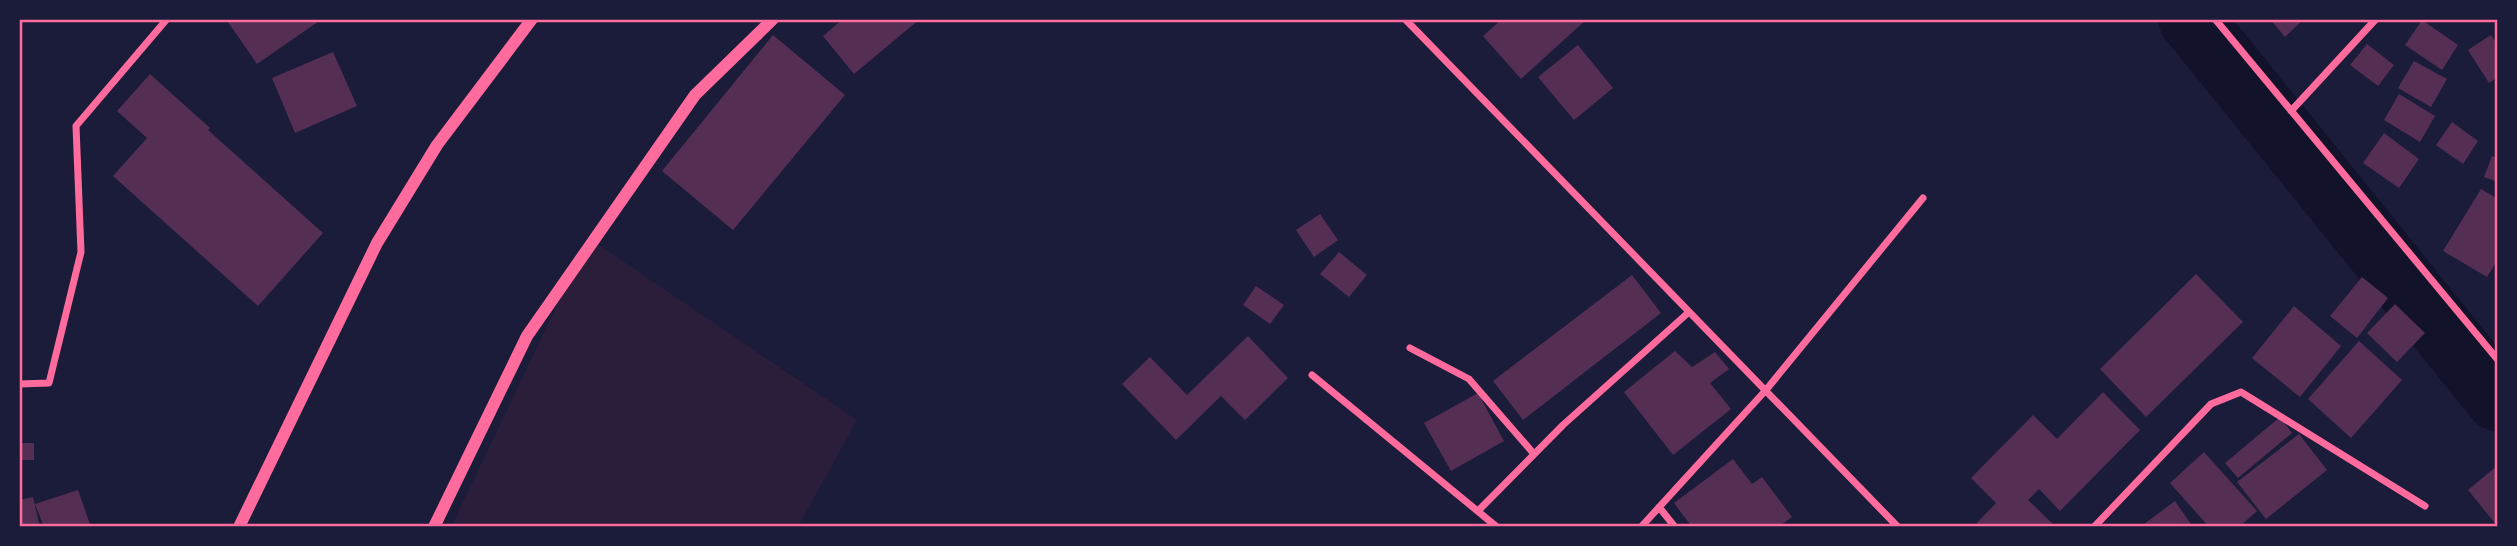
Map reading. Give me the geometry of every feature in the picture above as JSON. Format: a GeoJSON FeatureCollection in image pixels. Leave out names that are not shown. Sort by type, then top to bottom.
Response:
{"type":"FeatureCollection","features":[{"type":"Feature","properties":{"kind":"street"},"geometry":{"type":"LineString","coordinates":[[19,384],[49,383],[81,252],[76,126],[167,19]]}},
{"type":"Feature","properties":{"kind":"street"},"geometry":{"type":"LineString","coordinates":[[239,527],[377,243],[437,145],[532,19]]}},
{"type":"Feature","properties":{"kind":"street"},"geometry":{"type":"LineString","coordinates":[[434,527],[527,335],[695,95],[772,19]]}},
{"type":"Feature","properties":{"kind":"street"},"geometry":{"type":"LineString","coordinates":[[1405,19],[1898,527]]}},
{"type":"Feature","properties":{"kind":"street"},"geometry":{"type":"LineString","coordinates":[[2215,19],[2498,360]]}},
{"type":"Feature","properties":{"kind":"street"},"geometry":{"type":"LineString","coordinates":[[2291,111],[2376,19]]}},
{"type":"Feature","properties":{"kind":"street"},"geometry":{"type":"LineString","coordinates":[[1641,527],[1766,390],[1923,198]]}},
{"type":"Feature","properties":{"kind":"street"},"geometry":{"type":"LineString","coordinates":[[1478,511],[1563,425],[1689,312]]}},
{"type":"Feature","properties":{"kind":"street"},"geometry":{"type":"LineString","coordinates":[[1410,348],[1469,379],[1534,454]]}},
{"type":"Feature","properties":{"kind":"street"},"geometry":{"type":"LineString","coordinates":[[1312,375],[1496,527]]}},
{"type":"Feature","properties":{"kind":"street"},"geometry":{"type":"LineString","coordinates":[[2094,527],[2211,404],[2241,392],[2425,506]]}},
{"type":"Feature","properties":{"kind":"street"},"geometry":{"type":"LineString","coordinates":[[1659,507],[1675,527]]}},
{"type":"Feature","properties":{"kind":"shaded area"},"geometry":{"type":"Polygon","coordinates":[[[589,238],[857,420],[798,527],[451,527],[589,238]]]}},
{"type":"Feature","properties":{"kind":"building"},"geometry":{"type":"Polygon","coordinates":[[[232,19],[322,19],[257,64],[228,22],[232,19]]]}},
{"type":"Feature","properties":{"kind":"building"},"geometry":{"type":"Polygon","coordinates":[[[843,19],[920,19],[854,74],[823,36],[843,19]]]}},
{"type":"Feature","properties":{"kind":"building"},"geometry":{"type":"Polygon","coordinates":[[[1502,19],[1587,19],[1521,79],[1483,36],[1502,19]]]}},
{"type":"Feature","properties":{"kind":"building"},"geometry":{"type":"Polygon","coordinates":[[[2270,19],[2304,19],[2285,37],[2270,19]]]}},
{"type":"Feature","properties":{"kind":"building"},"geometry":{"type":"Polygon","coordinates":[[[2422,20],[2458,45],[2442,70],[2405,45],[2422,20]]]}},
{"type":"Feature","properties":{"kind":"building"},"geometry":{"type":"Polygon","coordinates":[[[773,35],[845,95],[733,230],[662,171],[773,35]]]}},
{"type":"Feature","properties":{"kind":"building"},"geometry":{"type":"Polygon","coordinates":[[[2491,35],[2498,46],[2498,77],[2489,83],[2468,50],[2491,35]]]}},
{"type":"Feature","properties":{"kind":"building"},"geometry":{"type":"Polygon","coordinates":[[[2367,44],[2394,65],[2378,86],[2350,65],[2367,44]]]}},
{"type":"Feature","properties":{"kind":"building"},"geometry":{"type":"Polygon","coordinates":[[[1578,45],[1613,88],[1574,120],[1538,77],[1578,45]]]}},
{"type":"Feature","properties":{"kind":"building"},"geometry":{"type":"Polygon","coordinates":[[[333,52],[357,106],[295,133],[272,78],[333,52]]]}},
{"type":"Feature","properties":{"kind":"building"},"geometry":{"type":"Polygon","coordinates":[[[2414,61],[2447,79],[2431,107],[2398,88],[2414,61]]]}},
{"type":"Feature","properties":{"kind":"building"},"geometry":{"type":"Polygon","coordinates":[[[150,74],[323,233],[258,306],[113,176],[147,138],[117,111],[150,74]]]}},
{"type":"Feature","properties":{"kind":"building"},"geometry":{"type":"Polygon","coordinates":[[[2399,94],[2435,116],[2420,142],[2384,120],[2399,94]]]}},
{"type":"Feature","properties":{"kind":"building"},"geometry":{"type":"Polygon","coordinates":[[[2452,122],[2478,141],[2463,164],[2436,145],[2452,122]]]}},
{"type":"Feature","properties":{"kind":"building"},"geometry":{"type":"Polygon","coordinates":[[[2384,133],[2419,159],[2399,188],[2363,163],[2384,133]]]}},
{"type":"Feature","properties":{"kind":"building"},"geometry":{"type":"Polygon","coordinates":[[[2492,156],[2498,158],[2498,182],[2484,177],[2492,156]]]}},
{"type":"Feature","properties":{"kind":"building"},"geometry":{"type":"Polygon","coordinates":[[[2481,189],[2498,199],[2498,259],[2487,277],[2443,251],[2481,189]]]}},
{"type":"Feature","properties":{"kind":"building"},"geometry":{"type":"Polygon","coordinates":[[[1320,214],[1338,240],[1314,257],[1296,230],[1320,214]]]}},
{"type":"Feature","properties":{"kind":"building"},"geometry":{"type":"Polygon","coordinates":[[[1339,252],[1367,275],[1349,297],[1320,274],[1339,252]]]}},
{"type":"Feature","properties":{"kind":"building"},"geometry":{"type":"Polygon","coordinates":[[[2196,274],[2243,322],[2146,417],[2100,369],[2196,274]]]}},
{"type":"Feature","properties":{"kind":"building"},"geometry":{"type":"Polygon","coordinates":[[[1632,275],[1661,313],[1523,420],[1493,381],[1632,275]]]}},
{"type":"Feature","properties":{"kind":"building"},"geometry":{"type":"Polygon","coordinates":[[[2362,277],[2388,298],[2357,338],[2330,316],[2362,277]]]}},
{"type":"Feature","properties":{"kind":"building"},"geometry":{"type":"Polygon","coordinates":[[[1256,286],[1284,305],[1270,324],[1243,305],[1256,286]]]}},
{"type":"Feature","properties":{"kind":"building"},"geometry":{"type":"Polygon","coordinates":[[[2395,304],[2425,333],[2397,362],[2367,333],[2395,304]]]}},
{"type":"Feature","properties":{"kind":"building"},"geometry":{"type":"Polygon","coordinates":[[[2294,306],[2341,346],[2300,397],[2252,358],[2294,306]]]}},
{"type":"Feature","properties":{"kind":"building"},"geometry":{"type":"Polygon","coordinates":[[[1248,336],[1288,378],[1245,420],[1221,396],[1176,440],[1122,384],[1150,357],[1187,395],[1248,336]]]}},
{"type":"Feature","properties":{"kind":"building"},"geometry":{"type":"Polygon","coordinates":[[[2359,341],[2402,380],[2351,438],[2308,399],[2359,341]]]}},
{"type":"Feature","properties":{"kind":"building"},"geometry":{"type":"Polygon","coordinates":[[[1675,351],[1692,367],[1715,352],[1729,369],[1710,383],[1731,409],[1673,455],[1624,392],[1675,351]]]}},
{"type":"Feature","properties":{"kind":"building"},"geometry":{"type":"Polygon","coordinates":[[[2103,392],[2140,430],[2060,511],[2039,489],[2028,500],[2056,527],[1973,527],[1996,503],[1971,478],[2033,415],[2057,439],[2103,392]]]}},
{"type":"Feature","properties":{"kind":"building"},"geometry":{"type":"Polygon","coordinates":[[[1478,393],[1504,441],[1451,471],[1424,423],[1478,393]]]}},
{"type":"Feature","properties":{"kind":"building"},"geometry":{"type":"Polygon","coordinates":[[[2280,417],[2292,433],[2238,478],[2225,463],[2280,417]]]}},
{"type":"Feature","properties":{"kind":"building"},"geometry":{"type":"Polygon","coordinates":[[[2299,434],[2327,470],[2266,519],[2237,482],[2299,434]]]}},
{"type":"Feature","properties":{"kind":"building"},"geometry":{"type":"Polygon","coordinates":[[[19,443],[34,443],[34,460],[19,460],[19,443]]]}},
{"type":"Feature","properties":{"kind":"building"},"geometry":{"type":"Polygon","coordinates":[[[2204,452],[2257,511],[2239,527],[2209,527],[2170,483],[2204,452]]]}},
{"type":"Feature","properties":{"kind":"building"},"geometry":{"type":"Polygon","coordinates":[[[1733,459],[1752,484],[1762,477],[1792,517],[1778,527],[1692,527],[1674,503],[1733,459]]]}},
{"type":"Feature","properties":{"kind":"building"},"geometry":{"type":"Polygon","coordinates":[[[2498,465],[2498,527],[2468,490],[2498,465]]]}},
{"type":"Feature","properties":{"kind":"building"},"geometry":{"type":"Polygon","coordinates":[[[78,490],[91,527],[44,527],[35,504],[78,490]]]}},
{"type":"Feature","properties":{"kind":"building"},"geometry":{"type":"Polygon","coordinates":[[[33,497],[40,527],[19,527],[19,500],[33,497]]]}},
{"type":"Feature","properties":{"kind":"building"},"geometry":{"type":"Polygon","coordinates":[[[2175,501],[2193,527],[2140,527],[2175,501]]]}},
{"type":"Feature","properties":{"kind":"waterway"},"geometry":{"type":"LineString","coordinates":[[2191,19],[2498,399]]}}]}
